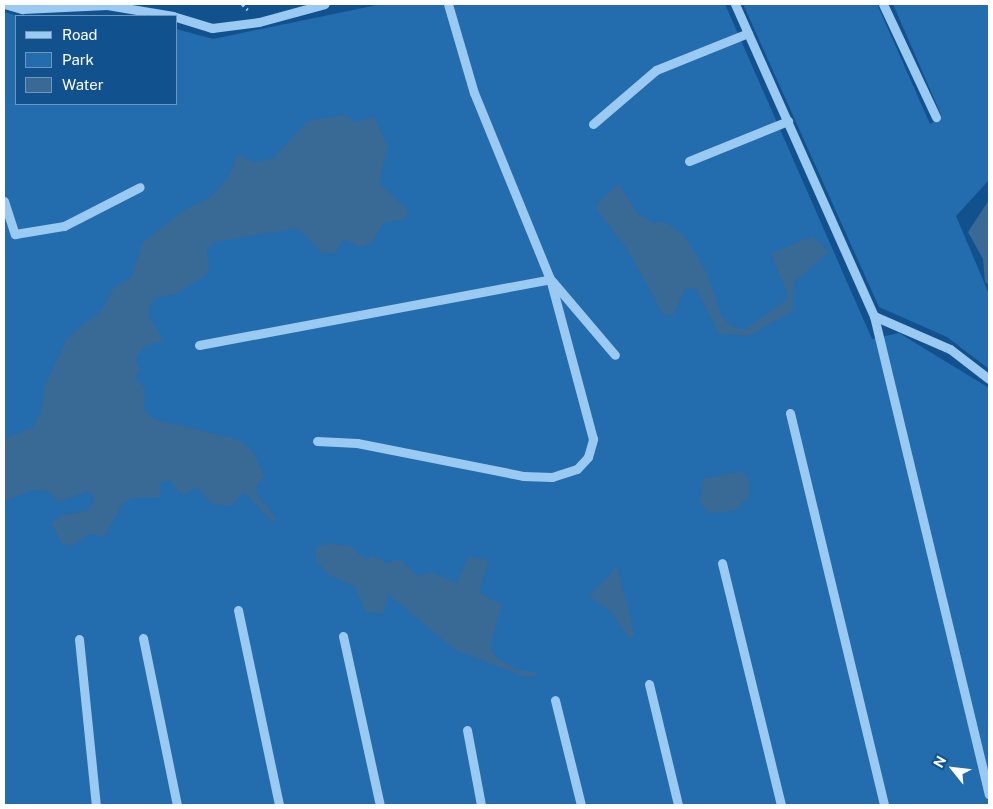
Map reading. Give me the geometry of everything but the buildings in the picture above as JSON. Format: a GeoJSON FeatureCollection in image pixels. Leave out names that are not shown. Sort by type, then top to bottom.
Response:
{"type":"FeatureCollection","features":[{"type":"Feature","properties":{"kind":"lane"},"geometry":{"type":"LineString","coordinates":[[4,4],[22,9],[107,5],[164,15]]}},
{"type":"Feature","properties":{"kind":"lane"},"geometry":{"type":"LineString","coordinates":[[178,18],[212,28],[259,22],[325,4]]}},
{"type":"Feature","properties":{"kind":"lane"},"geometry":{"type":"LineString","coordinates":[[317,441],[357,443],[523,476],[552,477],[577,469],[588,457],[593,439],[550,279],[474,93],[448,4]]}},
{"type":"Feature","properties":{"kind":"lane"},"geometry":{"type":"LineString","coordinates":[[735,4],[874,316],[989,794]]}},
{"type":"Feature","properties":{"kind":"lane"},"geometry":{"type":"LineString","coordinates":[[883,4],[936,117]]}},
{"type":"Feature","properties":{"kind":"lane"},"geometry":{"type":"LineString","coordinates":[[593,124],[656,70],[748,33]]}},
{"type":"Feature","properties":{"kind":"lane"},"geometry":{"type":"LineString","coordinates":[[689,161],[788,122]]}},
{"type":"Feature","properties":{"kind":"lane"},"geometry":{"type":"LineString","coordinates":[[4,201],[15,234],[64,226],[140,187]]}},
{"type":"Feature","properties":{"kind":"lane"},"geometry":{"type":"LineString","coordinates":[[199,345],[550,279]]}},
{"type":"Feature","properties":{"kind":"lane"},"geometry":{"type":"LineString","coordinates":[[550,279],[615,355]]}},
{"type":"Feature","properties":{"kind":"lane"},"geometry":{"type":"LineString","coordinates":[[874,316],[950,349],[989,379]]}},
{"type":"Feature","properties":{"kind":"lane"},"geometry":{"type":"LineString","coordinates":[[790,413],[884,805]]}},
{"type":"Feature","properties":{"kind":"lane"},"geometry":{"type":"LineString","coordinates":[[722,563],[781,805]]}},
{"type":"Feature","properties":{"kind":"lane"},"geometry":{"type":"LineString","coordinates":[[238,610],[279,805]]}},
{"type":"Feature","properties":{"kind":"lane"},"geometry":{"type":"LineString","coordinates":[[343,636],[380,805]]}},
{"type":"Feature","properties":{"kind":"lane"},"geometry":{"type":"LineString","coordinates":[[143,638],[177,805]]}},
{"type":"Feature","properties":{"kind":"lane"},"geometry":{"type":"LineString","coordinates":[[79,639],[96,805]]}},
{"type":"Feature","properties":{"kind":"lane"},"geometry":{"type":"LineString","coordinates":[[649,684],[678,805]]}},
{"type":"Feature","properties":{"kind":"lane"},"geometry":{"type":"LineString","coordinates":[[556,700],[581,805]]}},
{"type":"Feature","properties":{"kind":"lane"},"geometry":{"type":"LineString","coordinates":[[467,730],[481,805]]}},
{"type":"Feature","properties":{"kind":"green space"},"geometry":{"type":"Polygon","coordinates":[[[382,4],[725,4],[872,339],[899,333],[989,388],[989,805],[4,805],[4,12],[15,15],[15,105],[178,105],[178,30],[213,39],[382,4]]]}},
{"type":"Feature","properties":{"kind":"green space"},"geometry":{"type":"Polygon","coordinates":[[[743,4],[877,4],[930,124],[942,117],[893,4],[989,4],[989,180],[956,216],[989,294],[989,369],[947,337],[879,307],[743,4]]]}},
{"type":"Feature","properties":{"kind":"water"},"geometry":{"type":"Polygon","coordinates":[[[345,115],[357,122],[374,117],[388,147],[379,183],[409,211],[404,219],[383,223],[372,243],[359,247],[344,239],[336,253],[322,253],[298,228],[215,242],[207,249],[209,273],[174,295],[154,298],[148,314],[163,341],[145,346],[135,359],[140,370],[135,378],[145,388],[144,410],[154,419],[237,439],[253,451],[265,477],[257,484],[258,496],[276,517],[273,523],[245,492],[230,506],[212,504],[196,487],[183,495],[169,480],[160,483],[160,497],[133,498],[123,503],[104,537],[90,534],[72,546],[62,544],[51,523],[63,515],[88,510],[95,499],[88,491],[59,502],[47,491],[32,490],[4,502],[4,439],[33,427],[41,413],[45,385],[68,337],[101,311],[114,288],[131,278],[142,243],[184,210],[209,198],[228,178],[238,154],[255,163],[273,158],[308,121],[345,115]]]}},
{"type":"Feature","properties":{"kind":"water"},"geometry":{"type":"Polygon","coordinates":[[[619,184],[637,213],[654,223],[666,222],[684,236],[706,271],[722,317],[732,326],[745,329],[789,298],[771,254],[812,236],[829,252],[794,282],[793,311],[749,336],[719,334],[696,288],[685,289],[673,316],[663,314],[628,250],[597,210],[597,203],[619,184]]]}},
{"type":"Feature","properties":{"kind":"water"},"geometry":{"type":"Polygon","coordinates":[[[989,200],[989,285],[985,282],[983,259],[968,232],[989,200]]]}},
{"type":"Feature","properties":{"kind":"water"},"geometry":{"type":"Polygon","coordinates":[[[742,471],[750,483],[749,497],[734,511],[710,513],[700,504],[703,479],[742,471]]]}},
{"type":"Feature","properties":{"kind":"water"},"geometry":{"type":"Polygon","coordinates":[[[330,543],[350,546],[366,559],[372,555],[386,563],[400,559],[419,577],[430,572],[457,583],[469,556],[489,560],[479,592],[502,605],[490,647],[498,659],[518,670],[536,672],[537,677],[523,676],[455,650],[388,594],[384,614],[366,612],[354,586],[330,576],[316,561],[316,547],[330,543]]]}},
{"type":"Feature","properties":{"kind":"water"},"geometry":{"type":"Polygon","coordinates":[[[617,567],[635,637],[627,636],[613,614],[589,596],[617,567]]]}}]}
